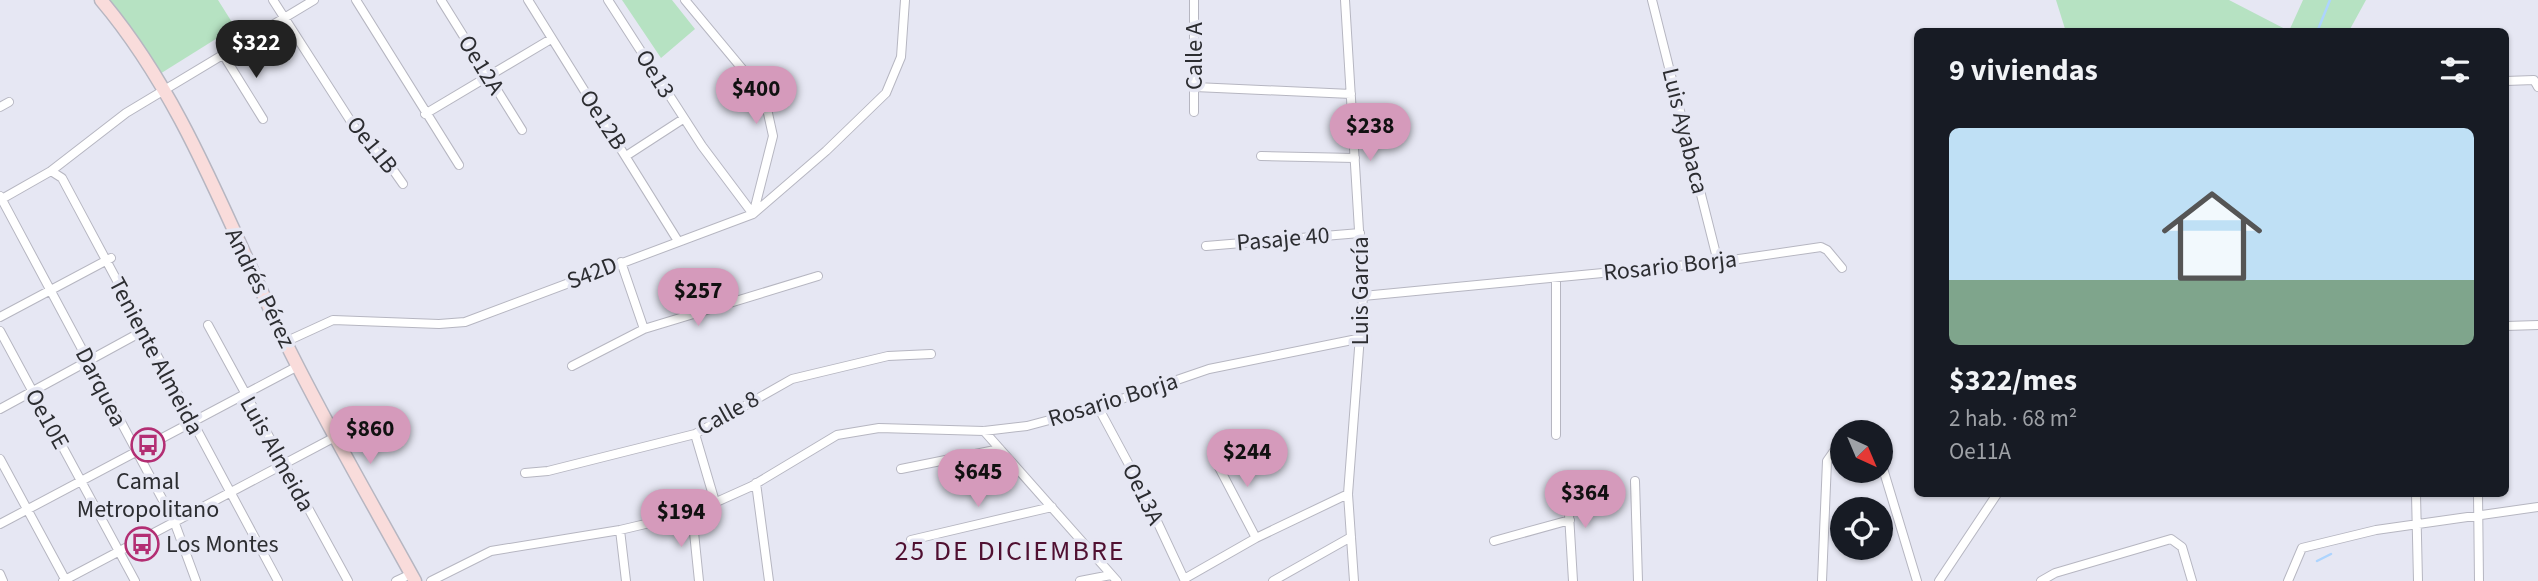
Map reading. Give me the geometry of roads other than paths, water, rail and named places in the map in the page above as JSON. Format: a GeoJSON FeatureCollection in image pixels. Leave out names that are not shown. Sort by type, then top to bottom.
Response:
{"type":"FeatureCollection","features":[{"type":"Feature","properties":{"kind":"street","name":"Andrés Pérez"},"geometry":{"type":"LineString","coordinates":[[101,0],[140,50],[166,90],[285,342],[413,578]]}},
{"type":"Feature","properties":{"kind":"street","name":"Oe11B"},"geometry":{"type":"LineString","coordinates":[[273,0],[366,145],[384,157],[402,184]]}},
{"type":"Feature","properties":{"kind":"street"},"geometry":{"type":"LineString","coordinates":[[1,198],[51,171],[103,129],[314,0]]}},
{"type":"Feature","properties":{"kind":"street"},"geometry":{"type":"LineString","coordinates":[[356,0],[459,166]]}},
{"type":"Feature","properties":{"kind":"street","name":"Oe12A"},"geometry":{"type":"LineString","coordinates":[[441,0],[522,130]]}},
{"type":"Feature","properties":{"kind":"street","name":"Oe12B"},"geometry":{"type":"LineString","coordinates":[[528,0],[678,242]]}},
{"type":"Feature","properties":{"kind":"street","name":"Oe13"},"geometry":{"type":"LineString","coordinates":[[608,0],[684,119],[753,214]]}},
{"type":"Feature","properties":{"kind":"street"},"geometry":{"type":"LineString","coordinates":[[685,0],[764,95],[773,136],[753,214]]}},
{"type":"Feature","properties":{"kind":"street","name":"S42D"},"geometry":{"type":"LineString","coordinates":[[285,342],[322,323],[343,319],[439,324],[465,322],[753,214],[826,151],[886,93],[901,57],[905,0]]}},
{"type":"Feature","properties":{"kind":"street","name":"Calle A"},"geometry":{"type":"LineString","coordinates":[[1194,0],[1194,112]]}},
{"type":"Feature","properties":{"kind":"street","name":"Luis García"},"geometry":{"type":"LineString","coordinates":[[1345,0],[1363,296],[1362,338],[1348,494],[1354,581]]}},
{"type":"Feature","properties":{"kind":"street","name":"Luis Ayabaca"},"geometry":{"type":"LineString","coordinates":[[1652,0],[1718,262]]}},
{"type":"Feature","properties":{"kind":"street"},"geometry":{"type":"LineString","coordinates":[[425,114],[551,39]]}},
{"type":"Feature","properties":{"kind":"street"},"geometry":{"type":"LineString","coordinates":[[224,56],[263,119]]}},
{"type":"Feature","properties":{"kind":"street"},"geometry":{"type":"LineString","coordinates":[[2509,81],[2533,80],[2538,87]]}},
{"type":"Feature","properties":{"kind":"street"},"geometry":{"type":"LineString","coordinates":[[1195,87],[1351,94]]}},
{"type":"Feature","properties":{"kind":"street"},"geometry":{"type":"LineString","coordinates":[[0,107],[9,102]]}},
{"type":"Feature","properties":{"kind":"street"},"geometry":{"type":"LineString","coordinates":[[626,156],[684,119]]}},
{"type":"Feature","properties":{"kind":"street"},"geometry":{"type":"LineString","coordinates":[[1261,156],[1355,158]]}},
{"type":"Feature","properties":{"kind":"street","name":"Teniente Almeida"},"geometry":{"type":"LineString","coordinates":[[51,171],[62,178],[108,259],[190,421],[278,581]]}},
{"type":"Feature","properties":{"kind":"street","name":"Darquea"},"geometry":{"type":"LineString","coordinates":[[1,198],[135,453],[174,521],[196,581]]}},
{"type":"Feature","properties":{"kind":"street","name":"Pasaje 40"},"geometry":{"type":"LineString","coordinates":[[1206,246],[1360,233]]}},
{"type":"Feature","properties":{"kind":"street","name":"Rosario Borja"},"geometry":{"type":"LineString","coordinates":[[1363,296],[1718,262],[1821,247],[1827,250],[1842,268]]}},
{"type":"Feature","properties":{"kind":"street"},"geometry":{"type":"LineString","coordinates":[[0,317],[108,259]]}},
{"type":"Feature","properties":{"kind":"street"},"geometry":{"type":"LineString","coordinates":[[621,262],[644,329]]}},
{"type":"Feature","properties":{"kind":"street"},"geometry":{"type":"LineString","coordinates":[[572,366],[644,329],[818,275]]}},
{"type":"Feature","properties":{"kind":"street"},"geometry":{"type":"LineString","coordinates":[[1556,278],[1556,435]]}},
{"type":"Feature","properties":{"kind":"street"},"geometry":{"type":"LineString","coordinates":[[2509,326],[2538,325]]}},
{"type":"Feature","properties":{"kind":"street","name":"Luis Almeida"},"geometry":{"type":"LineString","coordinates":[[208,326],[348,581]]}},
{"type":"Feature","properties":{"kind":"street","name":"Oe10E"},"geometry":{"type":"LineString","coordinates":[[0,331],[135,581]]}},
{"type":"Feature","properties":{"kind":"street"},"geometry":{"type":"LineString","coordinates":[[0,409],[143,331]]}},
{"type":"Feature","properties":{"kind":"street","name":"Rosario Borja"},"geometry":{"type":"LineString","coordinates":[[431,581],[491,551],[620,530],[692,513],[756,483],[837,435],[879,428],[984,431],[1027,426],[1098,407],[1209,369],[1362,338]]}},
{"type":"Feature","properties":{"kind":"street","name":"Calle 8"},"geometry":{"type":"LineString","coordinates":[[525,473],[561,468],[695,434],[792,379],[888,356],[931,354]]}},
{"type":"Feature","properties":{"kind":"street"},"geometry":{"type":"LineString","coordinates":[[0,524],[298,366]]}},
{"type":"Feature","properties":{"kind":"street","name":"Oe13A"},"geometry":{"type":"LineString","coordinates":[[1098,407],[1141,487],[1185,580]]}},
{"type":"Feature","properties":{"kind":"street"},"geometry":{"type":"LineString","coordinates":[[984,431],[1114,578]]}},
{"type":"Feature","properties":{"kind":"street"},"geometry":{"type":"LineString","coordinates":[[695,434],[715,502]]}},
{"type":"Feature","properties":{"kind":"street"},"geometry":{"type":"LineString","coordinates":[[0,458],[65,580],[117,550],[335,437]]}},
{"type":"Feature","properties":{"kind":"street"},"geometry":{"type":"LineString","coordinates":[[901,469],[1000,449]]}},
{"type":"Feature","properties":{"kind":"street"},"geometry":{"type":"LineString","coordinates":[[1212,454],[1256,538]]}},
{"type":"Feature","properties":{"kind":"street"},"geometry":{"type":"LineString","coordinates":[[1822,581],[1827,461],[1830,457]]}},
{"type":"Feature","properties":{"kind":"street"},"geometry":{"type":"LineString","coordinates":[[1566,481],[1573,581]]}},
{"type":"Feature","properties":{"kind":"street"},"geometry":{"type":"LineString","coordinates":[[1635,481],[1638,581]]}},
{"type":"Feature","properties":{"kind":"street"},"geometry":{"type":"LineString","coordinates":[[756,483],[769,581]]}},
{"type":"Feature","properties":{"kind":"street"},"geometry":{"type":"LineString","coordinates":[[1887,483],[1917,581]]}},
{"type":"Feature","properties":{"kind":"street"},"geometry":{"type":"LineString","coordinates":[[1185,580],[1256,538],[1348,494]]}},
{"type":"Feature","properties":{"kind":"street"},"geometry":{"type":"LineString","coordinates":[[1939,581],[1995,497]]}},
{"type":"Feature","properties":{"kind":"street"},"geometry":{"type":"LineString","coordinates":[[2416,497],[2418,581]]}},
{"type":"Feature","properties":{"kind":"street"},"geometry":{"type":"LineString","coordinates":[[2478,497],[2479,581]]}},
{"type":"Feature","properties":{"kind":"street"},"geometry":{"type":"LineString","coordinates":[[911,540],[1052,507]]}},
{"type":"Feature","properties":{"kind":"street"},"geometry":{"type":"LineString","coordinates":[[2288,581],[2302,548],[2376,530],[2479,518],[2538,507]]}},
{"type":"Feature","properties":{"kind":"street"},"geometry":{"type":"LineString","coordinates":[[692,513],[699,581]]}},
{"type":"Feature","properties":{"kind":"street"},"geometry":{"type":"LineString","coordinates":[[1494,541],[1570,520]]}},
{"type":"Feature","properties":{"kind":"street"},"geometry":{"type":"LineString","coordinates":[[620,530],[626,581]]}},
{"type":"Feature","properties":{"kind":"street"},"geometry":{"type":"LineString","coordinates":[[1273,581],[1283,578],[1351,537]]}},
{"type":"Feature","properties":{"kind":"street"},"geometry":{"type":"LineString","coordinates":[[2041,581],[2055,573],[2171,539],[2182,547],[2191,580]]}},
{"type":"Feature","properties":{"kind":"street"},"geometry":{"type":"LineString","coordinates":[[0,574],[3,581]]}},
{"type":"Feature","properties":{"kind":"street"},"geometry":{"type":"LineString","coordinates":[[396,581],[413,578]]}},
{"type":"Feature","properties":{"kind":"street"},"geometry":{"type":"LineString","coordinates":[[1080,581],[1114,578]]}},
{"type":"Feature","properties":{"kind":"waterway"},"geometry":{"type":"LineString","coordinates":[[2319,28],[2330,0]]}},
{"type":"Feature","properties":{"kind":"waterway"},"geometry":{"type":"LineString","coordinates":[[2317,561],[2331,554]]}},
{"type":"Feature","properties":{"kind":"place","name":"Camal Metropolitano"},"geometry":{"type":"Point","coordinates":[148,445]}},
{"type":"Feature","properties":{"kind":"place","name":"Los Montes"},"geometry":{"type":"Point","coordinates":[142,544]}},
{"type":"Feature","properties":{"kind":"district","name":"25 DE DICIEMBRE"},"geometry":{"type":"Point","coordinates":[1010,551]}}]}
